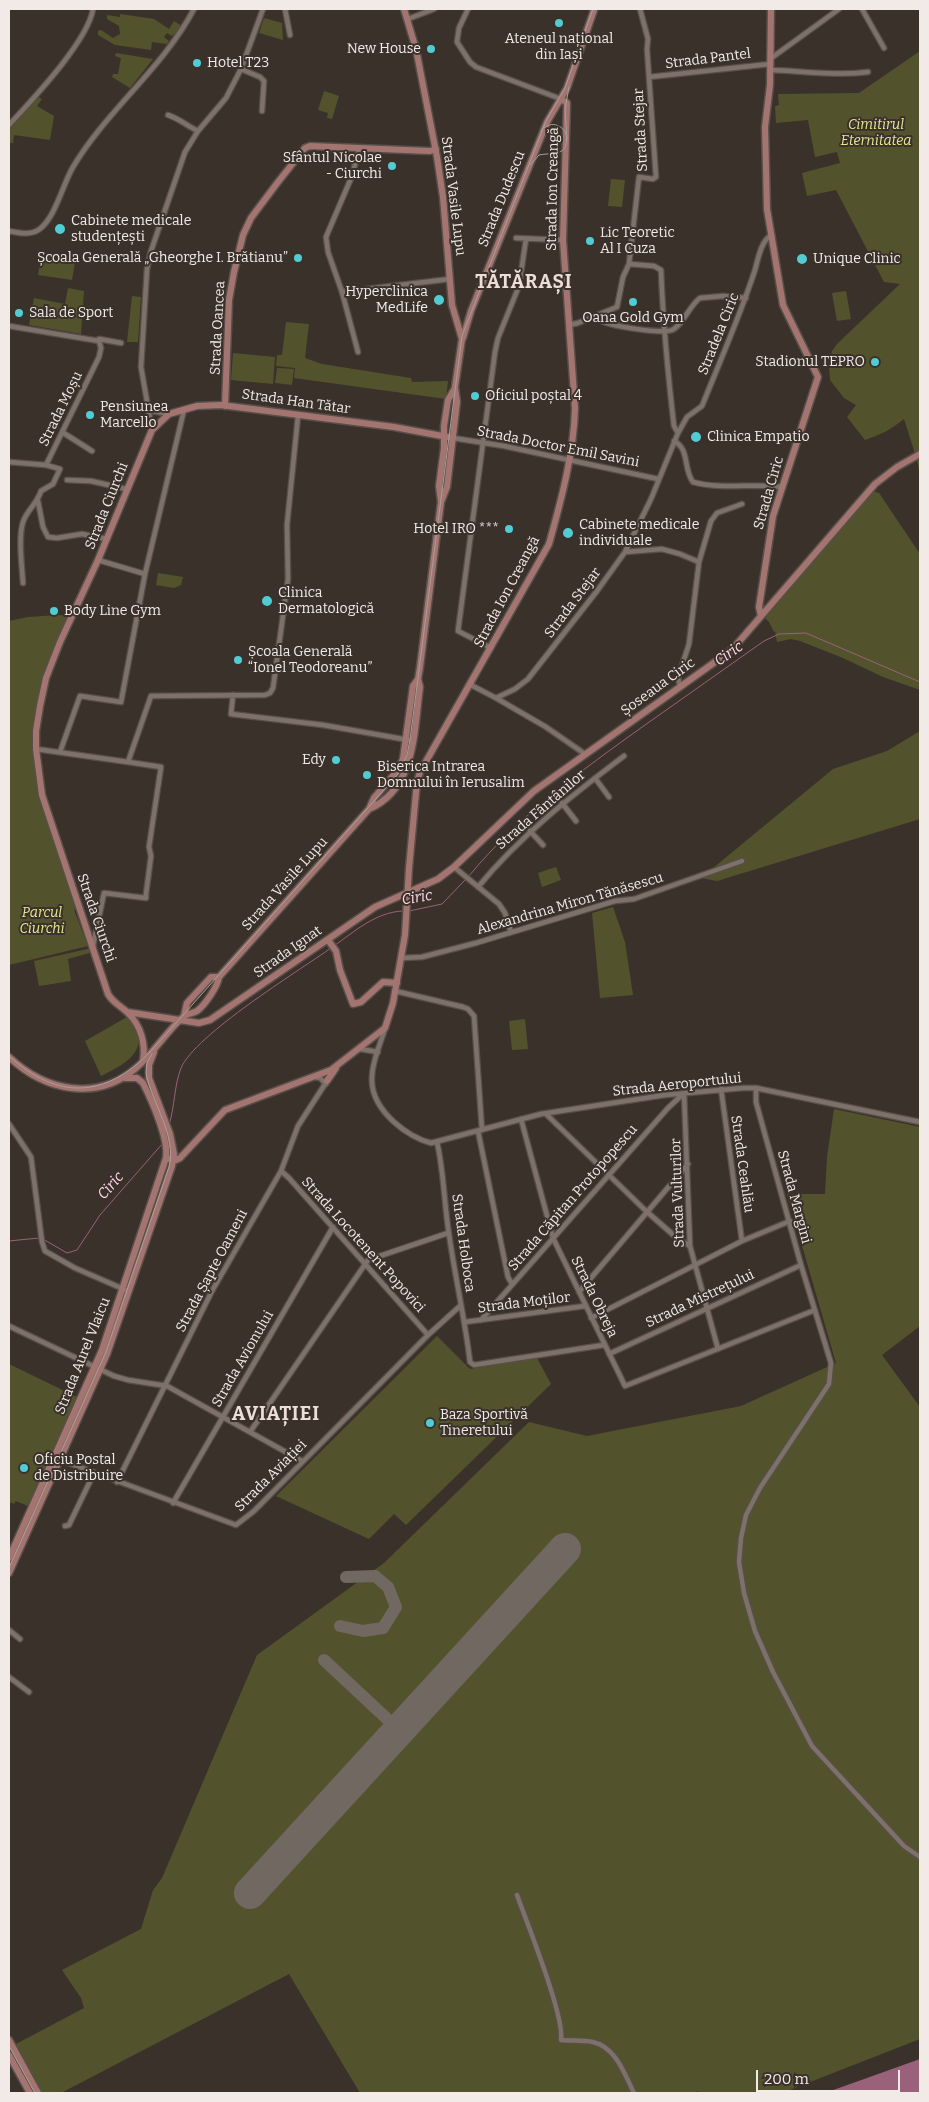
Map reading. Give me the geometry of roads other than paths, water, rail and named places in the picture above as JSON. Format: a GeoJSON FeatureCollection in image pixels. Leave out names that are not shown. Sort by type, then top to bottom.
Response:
{"type":"FeatureCollection","features":[{"type":"Feature","properties":{"kind":"street"},"geometry":{"type":"LineString","coordinates":[[9,125],[51,78],[90,22],[93,9]]}},
{"type":"Feature","properties":{"kind":"street"},"geometry":{"type":"LineString","coordinates":[[9,231],[28,234],[44,226],[69,174],[83,152],[119,106],[173,43],[194,9]]}},
{"type":"Feature","properties":{"kind":"street"},"geometry":{"type":"LineString","coordinates":[[152,430],[147,410],[141,366],[147,269],[151,251],[173,182],[188,147],[198,131],[226,98],[241,69],[263,9]]}},
{"type":"Feature","properties":{"kind":"street"},"geometry":{"type":"LineString","coordinates":[[285,9],[290,35]]}},
{"type":"Feature","properties":{"kind":"street","name":"Strada Vasile Lupu"},"geometry":{"type":"LineString","coordinates":[[182,1019],[187,1003],[211,977],[219,976],[369,809],[382,803],[399,783],[408,763],[413,686],[418,679],[441,502],[447,487],[462,339],[452,304],[443,197],[436,149],[416,49],[404,9]]}},
{"type":"Feature","properties":{"kind":"street"},"geometry":{"type":"LineString","coordinates":[[408,19],[434,9]]}},
{"type":"Feature","properties":{"kind":"street"},"geometry":{"type":"LineString","coordinates":[[468,9],[457,35],[457,42],[461,50],[476,67],[560,98],[567,103]]}},
{"type":"Feature","properties":{"kind":"street"},"geometry":{"type":"LineString","coordinates":[[560,98],[568,85],[594,9]]}},
{"type":"Feature","properties":{"kind":"street","name":"Strada Stejar"},"geometry":{"type":"LineString","coordinates":[[569,325],[596,317],[617,307],[629,264],[639,177],[652,179],[656,177],[647,49],[648,39],[640,9]]}},
{"type":"Feature","properties":{"kind":"street","name":"Strada Ciric"},"geometry":{"type":"LineString","coordinates":[[761,616],[759,607],[772,516],[818,377],[785,312],[770,236],[765,184],[765,120],[770,64],[771,9]]}},
{"type":"Feature","properties":{"kind":"street"},"geometry":{"type":"LineString","coordinates":[[770,64],[839,9]]}},
{"type":"Feature","properties":{"kind":"street"},"geometry":{"type":"LineString","coordinates":[[862,9],[884,48]]}},
{"type":"Feature","properties":{"kind":"street","name":"Strada Pantel"},"geometry":{"type":"LineString","coordinates":[[649,77],[770,64],[829,74],[868,72]]}},
{"type":"Feature","properties":{"kind":"street"},"geometry":{"type":"LineString","coordinates":[[241,69],[260,77],[264,81],[262,111]]}},
{"type":"Feature","properties":{"kind":"street","name":"Strada Ion Creangă"},"geometry":{"type":"LineString","coordinates":[[386,1028],[402,958],[417,782],[420,772],[548,544],[557,515],[568,460],[574,425],[563,240],[568,85]]}},
{"type":"Feature","properties":{"kind":"street","name":"Strada Dudescu"},"geometry":{"type":"LineString","coordinates":[[462,339],[471,311],[542,133],[550,114],[560,98]]}},
{"type":"Feature","properties":{"kind":"street"},"geometry":{"type":"LineString","coordinates":[[168,115],[182,120],[185,124],[198,131]]}},
{"type":"Feature","properties":{"kind":"street","name":"Strada Oancea"},"geometry":{"type":"LineString","coordinates":[[225,406],[229,300],[243,235],[251,218],[305,148],[320,145],[359,149]]}},
{"type":"Feature","properties":{"kind":"street"},"geometry":{"type":"LineString","coordinates":[[358,352],[342,292],[328,252],[326,237],[352,176],[359,149],[430,151],[436,149]]}},
{"type":"Feature","properties":{"kind":"street","name":"Stradela Ciric"},"geometry":{"type":"LineString","coordinates":[[678,433],[686,417],[702,406],[746,298],[759,256],[766,240],[770,236]]}},
{"type":"Feature","properties":{"kind":"street"},"geometry":{"type":"LineString","coordinates":[[516,238],[563,240]]}},
{"type":"Feature","properties":{"kind":"street"},"geometry":{"type":"LineString","coordinates":[[491,648],[458,631],[482,443],[498,338],[519,286],[526,239]]}},
{"type":"Feature","properties":{"kind":"street"},"geometry":{"type":"LineString","coordinates":[[629,264],[654,266],[661,270],[662,312],[666,331],[674,426],[678,433]]}},
{"type":"Feature","properties":{"kind":"street"},"geometry":{"type":"LineString","coordinates":[[342,292],[450,279]]}},
{"type":"Feature","properties":{"kind":"street"},"geometry":{"type":"LineString","coordinates":[[596,317],[599,321],[611,324],[666,331],[676,327],[700,298],[723,296],[746,298]]}},
{"type":"Feature","properties":{"kind":"street"},"geometry":{"type":"LineString","coordinates":[[9,326],[121,343]]}},
{"type":"Feature","properties":{"kind":"street","name":"Strada Moșu"},"geometry":{"type":"LineString","coordinates":[[23,583],[21,537],[23,522],[38,501],[41,491],[53,484],[60,474],[60,469],[46,465],[99,357],[101,348],[99,341]]}},
{"type":"Feature","properties":{"kind":"street","name":"Strada Vasile Lupu"},"geometry":{"type":"LineString","coordinates":[[441,502],[439,486],[448,400],[456,387]]}},
{"type":"Feature","properties":{"kind":"street","name":"Strada Han Tătar"},"geometry":{"type":"LineString","coordinates":[[152,430],[169,414],[197,406],[225,406],[394,427],[453,438]]}},
{"type":"Feature","properties":{"kind":"street"},"geometry":{"type":"LineString","coordinates":[[147,410],[169,414]]}},
{"type":"Feature","properties":{"kind":"street"},"geometry":{"type":"LineString","coordinates":[[60,752],[80,696],[121,702],[145,574],[184,410]]}},
{"type":"Feature","properties":{"kind":"street"},"geometry":{"type":"LineString","coordinates":[[128,762],[151,696],[265,695],[270,693],[273,688],[288,579],[287,525],[298,416]]}},
{"type":"Feature","properties":{"kind":"street","name":"Strada Ciurchi"},"geometry":{"type":"LineString","coordinates":[[143,1061],[145,1045],[137,1024],[108,994],[42,795],[36,749],[36,730],[46,678],[152,430]]}},
{"type":"Feature","properties":{"kind":"street"},"geometry":{"type":"LineString","coordinates":[[62,432],[92,451]]}},
{"type":"Feature","properties":{"kind":"street","name":"Strada Stejar"},"geometry":{"type":"LineString","coordinates":[[496,698],[515,689],[528,679],[597,592],[624,552],[651,499],[678,433]]}},
{"type":"Feature","properties":{"kind":"street","name":"Strada Doctor Emil Savini"},"geometry":{"type":"LineString","coordinates":[[453,438],[658,479]]}},
{"type":"Feature","properties":{"kind":"street"},"geometry":{"type":"LineString","coordinates":[[674,441],[682,446],[684,450],[693,482],[742,486],[759,484],[782,487]]}},
{"type":"Feature","properties":{"kind":"street","name":"Șoseaua Ciric"},"geometry":{"type":"LineString","coordinates":[[408,891],[431,883],[457,868],[522,802],[585,754],[733,648],[875,484],[897,467],[920,454]]}},
{"type":"Feature","properties":{"kind":"street"},"geometry":{"type":"LineString","coordinates":[[9,462],[46,465]]}},
{"type":"Feature","properties":{"kind":"street"},"geometry":{"type":"LineString","coordinates":[[67,480],[91,481],[126,489]]}},
{"type":"Feature","properties":{"kind":"street"},"geometry":{"type":"LineString","coordinates":[[38,501],[48,537],[56,538],[82,534],[107,539]]}},
{"type":"Feature","properties":{"kind":"street"},"geometry":{"type":"LineString","coordinates":[[680,686],[678,678],[689,644],[699,562],[714,516],[727,508],[742,504]]}},
{"type":"Feature","properties":{"kind":"street"},"geometry":{"type":"LineString","coordinates":[[624,552],[662,549],[699,562]]}},
{"type":"Feature","properties":{"kind":"street"},"geometry":{"type":"LineString","coordinates":[[98,560],[145,574]]}},
{"type":"Feature","properties":{"kind":"street"},"geometry":{"type":"LineString","coordinates":[[470,684],[496,698]]}},
{"type":"Feature","properties":{"kind":"street"},"geometry":{"type":"LineString","coordinates":[[233,695],[231,714],[324,725],[410,740]]}},
{"type":"Feature","properties":{"kind":"street","name":"Strada Fântânilor"},"geometry":{"type":"LineString","coordinates":[[496,698],[546,727],[585,754]]}},
{"type":"Feature","properties":{"kind":"street"},"geometry":{"type":"LineString","coordinates":[[36,749],[161,767],[149,847],[151,856],[146,898],[104,892],[93,946]]}},
{"type":"Feature","properties":{"kind":"street","name":"Strada Fântânilor"},"geometry":{"type":"LineString","coordinates":[[476,886],[530,831],[562,803],[624,756]]}},
{"type":"Feature","properties":{"kind":"street"},"geometry":{"type":"LineString","coordinates":[[594,778],[609,797]]}},
{"type":"Feature","properties":{"kind":"street"},"geometry":{"type":"LineString","coordinates":[[562,803],[576,821]]}},
{"type":"Feature","properties":{"kind":"street"},"geometry":{"type":"LineString","coordinates":[[530,831],[542,845]]}},
{"type":"Feature","properties":{"kind":"street","name":"Alexandrina Miron Tănăsescu"},"geometry":{"type":"LineString","coordinates":[[402,958],[422,957],[615,901],[634,899],[702,874],[742,862]]}},
{"type":"Feature","properties":{"kind":"street"},"geometry":{"type":"LineString","coordinates":[[457,868],[499,904],[506,913],[511,932]]}},
{"type":"Feature","properties":{"kind":"street","name":"Strada Ignat"},"geometry":{"type":"LineString","coordinates":[[182,1019],[199,1023],[219,1016],[330,942],[375,907],[408,891]]}},
{"type":"Feature","properties":{"kind":"street"},"geometry":{"type":"LineString","coordinates":[[330,942],[336,951],[340,970],[353,1004],[361,1002],[383,982],[397,983]]}},
{"type":"Feature","properties":{"kind":"street","name":"Strada Vasile Lupu"},"geometry":{"type":"LineString","coordinates":[[9,1057],[36,1077],[68,1089],[95,1088],[119,1079],[143,1061],[182,1019],[196,1011],[219,984],[219,976]]}},
{"type":"Feature","properties":{"kind":"street"},"geometry":{"type":"LineString","coordinates":[[395,991],[463,1007],[468,1009],[474,1016],[480,1130],[508,1277],[512,1284]]}},
{"type":"Feature","properties":{"kind":"street"},"geometry":{"type":"LineString","coordinates":[[127,1012],[182,1019]]}},
{"type":"Feature","properties":{"kind":"street"},"geometry":{"type":"LineString","coordinates":[[386,1028],[378,1052],[372,1087],[377,1103],[383,1112],[406,1132],[424,1141],[437,1142]]}},
{"type":"Feature","properties":{"kind":"street","name":"Strada Aurel Vlaicu"},"geometry":{"type":"LineString","coordinates":[[170,1159],[180,1158],[225,1110],[337,1067],[386,1028]]}},
{"type":"Feature","properties":{"kind":"street"},"geometry":{"type":"LineString","coordinates":[[145,1045],[155,1048]]}},
{"type":"Feature","properties":{"kind":"street","name":"Strada Aurel Vlaicu"},"geometry":{"type":"LineString","coordinates":[[155,1048],[149,1065],[149,1078],[166,1122],[166,1135]]}},
{"type":"Feature","properties":{"kind":"street"},"geometry":{"type":"LineString","coordinates":[[360,1049],[378,1052]]}},
{"type":"Feature","properties":{"kind":"street"},"geometry":{"type":"LineString","coordinates":[[326,1083],[337,1067]]}},
{"type":"Feature","properties":{"kind":"street"},"geometry":{"type":"LineString","coordinates":[[325,1073],[326,1083]]}},
{"type":"Feature","properties":{"kind":"street","name":"Strada Aurel Vlaicu"},"geometry":{"type":"LineString","coordinates":[[9,1573],[98,1368],[168,1178],[170,1148],[143,1082],[133,1077],[119,1079]]}},
{"type":"Feature","properties":{"kind":"street"},"geometry":{"type":"LineString","coordinates":[[315,1077],[320,1078],[326,1083]]}},
{"type":"Feature","properties":{"kind":"street","name":"Strada Șapte Oameni"},"geometry":{"type":"LineString","coordinates":[[117,1482],[212,1291],[280,1171],[298,1126],[326,1083]]}},
{"type":"Feature","properties":{"kind":"street","name":"Strada Aeroportului"},"geometry":{"type":"LineString","coordinates":[[437,1142],[546,1114],[721,1089],[756,1088],[920,1122]]}},
{"type":"Feature","properties":{"kind":"street","name":"Strada Margini"},"geometry":{"type":"LineString","coordinates":[[756,1088],[756,1102],[801,1265],[831,1363],[829,1384],[760,1488],[746,1515],[741,1538],[740,1562],[744,1593],[755,1630],[773,1672],[812,1746],[904,1846],[920,1857]]}},
{"type":"Feature","properties":{"kind":"street","name":"Strada Ceahlău"},"geometry":{"type":"LineString","coordinates":[[721,1089],[742,1241]]}},
{"type":"Feature","properties":{"kind":"street","name":"Strada Vulturilor"},"geometry":{"type":"LineString","coordinates":[[684,1093],[690,1246],[718,1349]]}},
{"type":"Feature","properties":{"kind":"street","name":"Strada Căpitan Protopopescu"},"geometry":{"type":"LineString","coordinates":[[481,1320],[668,1108],[684,1093]]}},
{"type":"Feature","properties":{"kind":"street"},"geometry":{"type":"LineString","coordinates":[[546,1114],[646,1212],[678,1239],[690,1246]]}},
{"type":"Feature","properties":{"kind":"street","name":"Strada Obreja"},"geometry":{"type":"LineString","coordinates":[[521,1119],[553,1238],[625,1386],[718,1349]]}},
{"type":"Feature","properties":{"kind":"street"},"geometry":{"type":"LineString","coordinates":[[9,1124],[31,1157],[42,1242],[45,1251],[126,1290]]}},
{"type":"Feature","properties":{"kind":"street","name":"Strada Holboca"},"geometry":{"type":"LineString","coordinates":[[437,1142],[448,1233],[460,1306],[465,1322],[470,1362],[474,1365],[604,1345]]}},
{"type":"Feature","properties":{"kind":"street"},"geometry":{"type":"LineString","coordinates":[[170,1148],[178,1153],[187,1150]]}},
{"type":"Feature","properties":{"kind":"street","name":"Strada Aurel Vlaicu"},"geometry":{"type":"LineString","coordinates":[[168,1178],[187,1150]]}},
{"type":"Feature","properties":{"kind":"street","name":"Strada Aurel Vlaicu"},"geometry":{"type":"LineString","coordinates":[[126,1290],[170,1159]]}},
{"type":"Feature","properties":{"kind":"street"},"geometry":{"type":"LineString","coordinates":[[579,1292],[688,1164]]}},
{"type":"Feature","properties":{"kind":"street","name":"Strada Locotenent Popovici"},"geometry":{"type":"LineString","coordinates":[[280,1171],[284,1172],[428,1335]]}},
{"type":"Feature","properties":{"kind":"street"},"geometry":{"type":"LineString","coordinates":[[591,1318],[742,1241],[790,1221]]}},
{"type":"Feature","properties":{"kind":"street","name":"Strada Avionului"},"geometry":{"type":"LineString","coordinates":[[173,1503],[333,1227]]}},
{"type":"Feature","properties":{"kind":"street"},"geometry":{"type":"LineString","coordinates":[[250,1432],[368,1260],[448,1233]]}},
{"type":"Feature","properties":{"kind":"street","name":"Strada Mistrețului"},"geometry":{"type":"LineString","coordinates":[[609,1354],[801,1265]]}},
{"type":"Feature","properties":{"kind":"street","name":"Strada Aviației"},"geometry":{"type":"LineString","coordinates":[[57,1459],[236,1525],[254,1511],[428,1335],[460,1306]]}},
{"type":"Feature","properties":{"kind":"street","name":"Strada Moților"},"geometry":{"type":"LineString","coordinates":[[465,1322],[585,1306]]}},
{"type":"Feature","properties":{"kind":"street"},"geometry":{"type":"LineString","coordinates":[[718,1349],[815,1310]]}},
{"type":"Feature","properties":{"kind":"street"},"geometry":{"type":"LineString","coordinates":[[9,1326],[128,1380],[166,1386],[302,1461]]}},
{"type":"Feature","properties":{"kind":"street","name":"Strada Aurel Vlaicu"},"geometry":{"type":"LineString","coordinates":[[9,1558],[57,1459]]}},
{"type":"Feature","properties":{"kind":"street"},"geometry":{"type":"LineString","coordinates":[[65,1526],[69,1525],[94,1473]]}},
{"type":"Feature","properties":{"kind":"street"},"geometry":{"type":"LineString","coordinates":[[9,1630],[20,1640]]}},
{"type":"Feature","properties":{"kind":"street"},"geometry":{"type":"LineString","coordinates":[[9,1677],[29,1692]]}},
{"type":"Feature","properties":{"kind":"street"},"geometry":{"type":"LineString","coordinates":[[518,1896],[554,2004],[561,2040],[593,2042],[607,2048],[617,2060],[634,2093]]}},
{"type":"Feature","properties":{"kind":"street"},"geometry":{"type":"LineString","coordinates":[[9,2040],[38,2093]]}},
{"type":"Feature","properties":{"kind":"street"},"geometry":{"type":"LineString","coordinates":[[9,2055],[30,2093]]}},
{"type":"Feature","properties":{"kind":"waterway","name":"Ciric"},"geometry":{"type":"LineString","coordinates":[[469,876],[508,833],[598,759],[764,641],[779,634],[806,633],[920,682]]}},
{"type":"Feature","properties":{"kind":"waterway","name":"Ciric"},"geometry":{"type":"LineString","coordinates":[[409,911],[442,904],[466,879]]}},
{"type":"Feature","properties":{"kind":"waterway","name":"Ciric"},"geometry":{"type":"LineString","coordinates":[[334,946],[375,919],[393,912],[403,911]]}},
{"type":"Feature","properties":{"kind":"waterway","name":"Ciric"},"geometry":{"type":"LineString","coordinates":[[169,1125],[181,1068],[190,1054],[226,1021],[331,948]]}},
{"type":"Feature","properties":{"kind":"waterway","name":"Ciric"},"geometry":{"type":"LineString","coordinates":[[43,1239],[67,1253],[77,1250],[100,1215],[163,1143]]}},
{"type":"Feature","properties":{"kind":"waterway","name":"Ciric"},"geometry":{"type":"LineString","coordinates":[[9,1241],[39,1238]]}},
{"type":"Feature","properties":{"kind":"tram line"},"geometry":{"type":"LineString","coordinates":[[9,1056],[27,1071],[46,1081],[64,1087],[81,1088],[99,1085],[117,1078],[134,1067],[151,1051],[399,773],[407,755],[410,740],[462,336],[546,121],[565,88],[593,9]]}},
{"type":"Feature","properties":{"kind":"tram line"},"geometry":{"type":"LineString","coordinates":[[567,140],[565,109],[569,87]]}},
{"type":"Feature","properties":{"kind":"tram line"},"geometry":{"type":"LineString","coordinates":[[530,165],[539,155],[560,152],[565,146],[566,133],[557,125],[547,126],[541,131]]}},
{"type":"Feature","properties":{"kind":"tram line"},"geometry":{"type":"LineString","coordinates":[[9,1568],[106,1352],[169,1167],[170,1143],[146,1073],[147,1063],[152,1054]]}},
{"type":"Feature","properties":{"kind":"tram line"},"geometry":{"type":"LineString","coordinates":[[9,2046],[35,2093]]}},
{"type":"Feature","properties":{"kind":"place","name":"Ateneul național din Iași"},"geometry":{"type":"Point","coordinates":[559,23]}},
{"type":"Feature","properties":{"kind":"place","name":"New House"},"geometry":{"type":"Point","coordinates":[431,49]}},
{"type":"Feature","properties":{"kind":"place","name":"Hotel T23"},"geometry":{"type":"Point","coordinates":[197,63]}},
{"type":"Feature","properties":{"kind":"place","name":"Sfântul Nicolae - Ciurchi"},"geometry":{"type":"Point","coordinates":[392,166]}},
{"type":"Feature","properties":{"kind":"place","name":"Cabinete medicale studențești"},"geometry":{"type":"Point","coordinates":[60,229]}},
{"type":"Feature","properties":{"kind":"place","name":"Lic Teoretic Al I Cuza"},"geometry":{"type":"Point","coordinates":[590,241]}},
{"type":"Feature","properties":{"kind":"place","name":"Școala Generală „Gheorghe I. Brătianu”"},"geometry":{"type":"Point","coordinates":[298,258]}},
{"type":"Feature","properties":{"kind":"place","name":"Unique Clinic"},"geometry":{"type":"Point","coordinates":[802,259]}},
{"type":"Feature","properties":{"kind":"place","name":"Hyperclinica MedLife"},"geometry":{"type":"Point","coordinates":[439,300]}},
{"type":"Feature","properties":{"kind":"place","name":"Oana Gold Gym"},"geometry":{"type":"Point","coordinates":[633,302]}},
{"type":"Feature","properties":{"kind":"place","name":"Sala de Sport"},"geometry":{"type":"Point","coordinates":[19,313]}},
{"type":"Feature","properties":{"kind":"place","name":"Stadionul TEPRO"},"geometry":{"type":"Point","coordinates":[875,362]}},
{"type":"Feature","properties":{"kind":"place","name":"Oficiul poștal 4"},"geometry":{"type":"Point","coordinates":[475,396]}},
{"type":"Feature","properties":{"kind":"place","name":"Pensiunea Marcello"},"geometry":{"type":"Point","coordinates":[90,415]}},
{"type":"Feature","properties":{"kind":"place","name":"Clinica Empatio"},"geometry":{"type":"Point","coordinates":[696,437]}},
{"type":"Feature","properties":{"kind":"place","name":"Hotel IRO ***"},"geometry":{"type":"Point","coordinates":[509,529]}},
{"type":"Feature","properties":{"kind":"place","name":"Cabinete medicale individuale"},"geometry":{"type":"Point","coordinates":[568,533]}},
{"type":"Feature","properties":{"kind":"place","name":"Clinica Dermatologică"},"geometry":{"type":"Point","coordinates":[267,601]}},
{"type":"Feature","properties":{"kind":"place","name":"Body Line Gym"},"geometry":{"type":"Point","coordinates":[54,611]}},
{"type":"Feature","properties":{"kind":"place","name":"Școala Generală “Ionel Teodoreanu”"},"geometry":{"type":"Point","coordinates":[238,660]}},
{"type":"Feature","properties":{"kind":"place","name":"Edy"},"geometry":{"type":"Point","coordinates":[336,760]}},
{"type":"Feature","properties":{"kind":"place","name":"Biserica Intrarea Domnului în Ierusalim"},"geometry":{"type":"Point","coordinates":[367,775]}},
{"type":"Feature","properties":{"kind":"place","name":"Baza Sportivă Tineretului"},"geometry":{"type":"Point","coordinates":[430,1423]}},
{"type":"Feature","properties":{"kind":"place","name":"Oficiu Postal de Distribuire"},"geometry":{"type":"Point","coordinates":[24,1468]}},
{"type":"Feature","properties":{"kind":"district","name":"TĂTĂRAȘI"},"geometry":{"type":"Point","coordinates":[524,283]}},
{"type":"Feature","properties":{"kind":"district","name":"AVIAȚIEI"},"geometry":{"type":"Point","coordinates":[276,1415]}},
{"type":"Feature","properties":{"kind":"park label","name":"Cimitirul Eternitatea"},"geometry":{"type":"Point","coordinates":[876,134]}},
{"type":"Feature","properties":{"kind":"park label","name":"Parcul Ciurchi"},"geometry":{"type":"Point","coordinates":[42,922]}}]}
